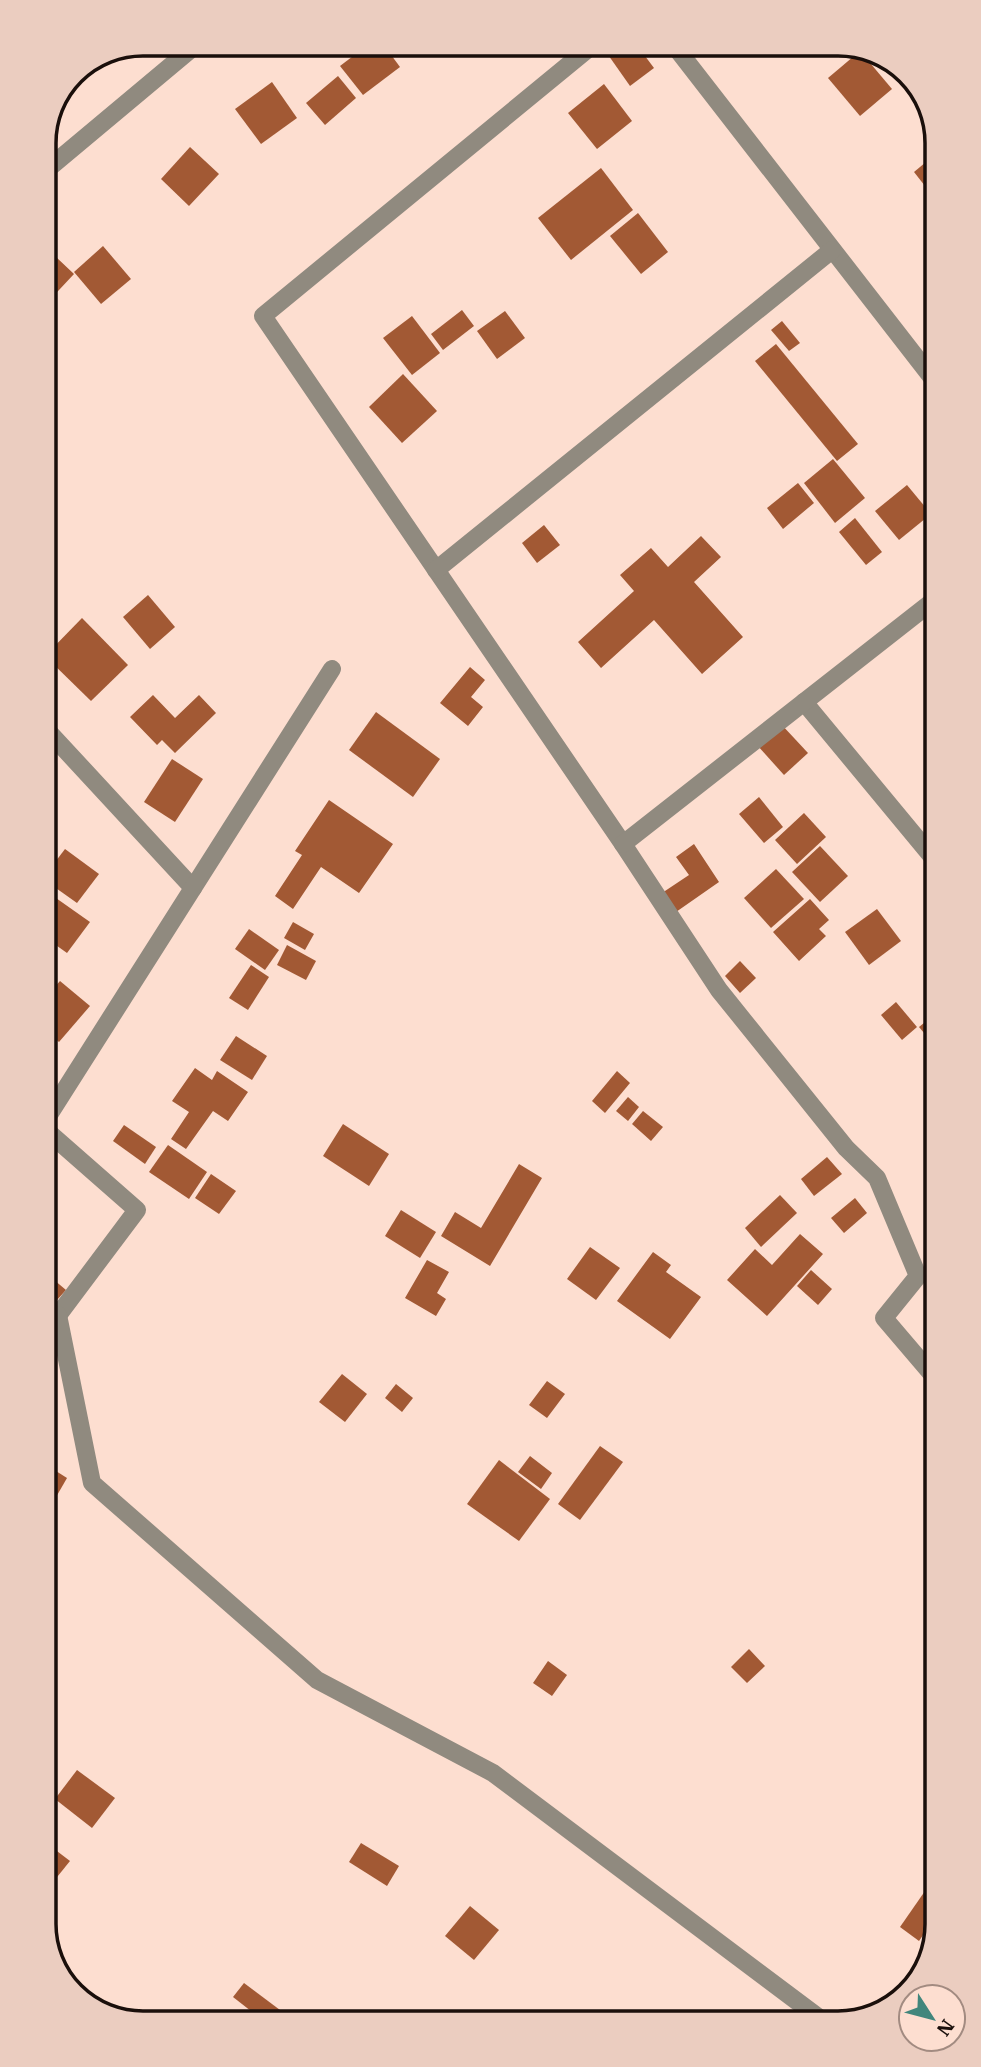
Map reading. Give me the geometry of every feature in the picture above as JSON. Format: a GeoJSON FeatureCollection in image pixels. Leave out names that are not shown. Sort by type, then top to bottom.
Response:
{"type":"FeatureCollection","features":[{"type":"Feature","properties":{"kind":"street"},"geometry":{"type":"LineString","coordinates":[[56,162],[183,56]]}},
{"type":"Feature","properties":{"kind":"street"},"geometry":{"type":"LineString","coordinates":[[579,56],[264,316],[623,844],[719,990],[846,1148],[877,1178],[918,1276],[884,1318],[925,1366]]}},
{"type":"Feature","properties":{"kind":"street"},"geometry":{"type":"LineString","coordinates":[[682,56],[925,369]]}},
{"type":"Feature","properties":{"kind":"street"},"geometry":{"type":"LineString","coordinates":[[436,570],[832,250]]}},
{"type":"Feature","properties":{"kind":"street"},"geometry":{"type":"LineString","coordinates":[[623,844],[925,607]]}},
{"type":"Feature","properties":{"kind":"street"},"geometry":{"type":"LineString","coordinates":[[56,1104],[332,669]]}},
{"type":"Feature","properties":{"kind":"street"},"geometry":{"type":"LineString","coordinates":[[804,702],[925,848]]}},
{"type":"Feature","properties":{"kind":"street"},"geometry":{"type":"LineString","coordinates":[[56,740],[193,888]]}},
{"type":"Feature","properties":{"kind":"street"},"geometry":{"type":"LineString","coordinates":[[56,1139],[137,1210],[56,1318]]}},
{"type":"Feature","properties":{"kind":"street"},"geometry":{"type":"LineString","coordinates":[[56,1334],[92,1483],[317,1680],[494,1773],[810,2011]]}},
{"type":"Feature","properties":{"kind":"building"},"geometry":{"type":"Polygon","coordinates":[[[353,56],[392,56],[400,67],[363,95],[340,66],[353,56]]]}},
{"type":"Feature","properties":{"kind":"building"},"geometry":{"type":"Polygon","coordinates":[[[609,56],[645,56],[654,68],[630,86],[609,56]]]}},
{"type":"Feature","properties":{"kind":"building"},"geometry":{"type":"Polygon","coordinates":[[[852,57],[870,62],[892,89],[860,116],[828,78],[852,57]]]}},
{"type":"Feature","properties":{"kind":"building"},"geometry":{"type":"Polygon","coordinates":[[[338,76],[356,98],[325,125],[306,103],[338,76]]]}},
{"type":"Feature","properties":{"kind":"building"},"geometry":{"type":"Polygon","coordinates":[[[272,82],[297,118],[261,144],[235,109],[272,82]]]}},
{"type":"Feature","properties":{"kind":"building"},"geometry":{"type":"Polygon","coordinates":[[[604,84],[632,121],[597,149],[568,113],[604,84]]]}},
{"type":"Feature","properties":{"kind":"building"},"geometry":{"type":"Polygon","coordinates":[[[190,147],[219,174],[189,206],[161,179],[190,147]]]}},
{"type":"Feature","properties":{"kind":"building"},"geometry":{"type":"Polygon","coordinates":[[[925,163],[925,186],[914,172],[925,163]]]}},
{"type":"Feature","properties":{"kind":"building"},"geometry":{"type":"Polygon","coordinates":[[[601,168],[633,210],[571,260],[538,218],[601,168]]]}},
{"type":"Feature","properties":{"kind":"building"},"geometry":{"type":"Polygon","coordinates":[[[638,213],[668,252],[641,274],[610,236],[638,213]]]}},
{"type":"Feature","properties":{"kind":"building"},"geometry":{"type":"Polygon","coordinates":[[[103,246],[131,279],[101,304],[74,272],[103,246]]]}},
{"type":"Feature","properties":{"kind":"building"},"geometry":{"type":"Polygon","coordinates":[[[56,257],[74,274],[56,293],[56,257]]]}},
{"type":"Feature","properties":{"kind":"building"},"geometry":{"type":"Polygon","coordinates":[[[462,310],[474,326],[443,350],[431,334],[462,310]]]}},
{"type":"Feature","properties":{"kind":"building"},"geometry":{"type":"Polygon","coordinates":[[[505,311],[525,338],[497,359],[477,331],[505,311]]]}},
{"type":"Feature","properties":{"kind":"building"},"geometry":{"type":"Polygon","coordinates":[[[412,316],[440,353],[412,375],[383,338],[412,316]]]}},
{"type":"Feature","properties":{"kind":"building"},"geometry":{"type":"Polygon","coordinates":[[[782,321],[800,343],[789,351],[771,330],[782,321]]]}},
{"type":"Feature","properties":{"kind":"building"},"geometry":{"type":"Polygon","coordinates":[[[776,344],[858,444],[837,461],[755,361],[776,344]]]}},
{"type":"Feature","properties":{"kind":"building"},"geometry":{"type":"Polygon","coordinates":[[[403,374],[437,411],[402,443],[369,407],[403,374]]]}},
{"type":"Feature","properties":{"kind":"building"},"geometry":{"type":"Polygon","coordinates":[[[833,459],[865,498],[835,523],[804,483],[833,459]]]}},
{"type":"Feature","properties":{"kind":"building"},"geometry":{"type":"Polygon","coordinates":[[[798,483],[814,503],[783,529],[767,508],[798,483]]]}},
{"type":"Feature","properties":{"kind":"building"},"geometry":{"type":"Polygon","coordinates":[[[907,485],[925,507],[925,519],[899,540],[875,511],[907,485]]]}},
{"type":"Feature","properties":{"kind":"building"},"geometry":{"type":"Polygon","coordinates":[[[855,518],[882,552],[866,565],[839,532],[855,518]]]}},
{"type":"Feature","properties":{"kind":"building"},"geometry":{"type":"Polygon","coordinates":[[[544,525],[560,545],[537,563],[522,543],[544,525]]]}},
{"type":"Feature","properties":{"kind":"building"},"geometry":{"type":"Polygon","coordinates":[[[701,536],[721,557],[694,582],[743,637],[702,674],[654,620],[601,668],[578,642],[634,591],[620,575],[651,548],[668,567],[701,536]]]}},
{"type":"Feature","properties":{"kind":"building"},"geometry":{"type":"Polygon","coordinates":[[[148,595],[175,627],[150,649],[123,617],[148,595]]]}},
{"type":"Feature","properties":{"kind":"building"},"geometry":{"type":"Polygon","coordinates":[[[82,618],[128,665],[91,701],[56,667],[56,645],[82,618]]]}},
{"type":"Feature","properties":{"kind":"building"},"geometry":{"type":"Polygon","coordinates":[[[470,667],[485,680],[471,697],[483,707],[468,726],[440,703],[470,667]]]}},
{"type":"Feature","properties":{"kind":"building"},"geometry":{"type":"Polygon","coordinates":[[[153,695],[175,718],[199,695],[216,713],[175,753],[162,740],[157,745],[130,717],[153,695]]]}},
{"type":"Feature","properties":{"kind":"building"},"geometry":{"type":"Polygon","coordinates":[[[376,712],[440,759],[413,797],[349,750],[376,712]]]}},
{"type":"Feature","properties":{"kind":"building"},"geometry":{"type":"Polygon","coordinates":[[[781,724],[808,753],[784,775],[757,745],[781,724]]]}},
{"type":"Feature","properties":{"kind":"building"},"geometry":{"type":"Polygon","coordinates":[[[172,759],[203,779],[175,822],[144,802],[172,759]]]}},
{"type":"Feature","properties":{"kind":"building"},"geometry":{"type":"Polygon","coordinates":[[[759,797],[783,827],[764,843],[739,814],[759,797]]]}},
{"type":"Feature","properties":{"kind":"building"},"geometry":{"type":"Polygon","coordinates":[[[329,800],[393,844],[359,893],[321,867],[293,909],[275,896],[302,855],[295,851],[329,800]]]}},
{"type":"Feature","properties":{"kind":"building"},"geometry":{"type":"Polygon","coordinates":[[[804,813],[826,837],[797,864],[775,840],[804,813]]]}},
{"type":"Feature","properties":{"kind":"building"},"geometry":{"type":"Polygon","coordinates":[[[694,844],[719,882],[676,912],[662,893],[689,875],[676,857],[694,844]]]}},
{"type":"Feature","properties":{"kind":"building"},"geometry":{"type":"Polygon","coordinates":[[[820,846],[848,876],[820,902],[792,872],[820,846]]]}},
{"type":"Feature","properties":{"kind":"building"},"geometry":{"type":"Polygon","coordinates":[[[65,849],[99,874],[77,903],[56,888],[56,861],[65,849]]]}},
{"type":"Feature","properties":{"kind":"building"},"geometry":{"type":"Polygon","coordinates":[[[776,869],[804,899],[771,928],[744,898],[776,869]]]}},
{"type":"Feature","properties":{"kind":"building"},"geometry":{"type":"Polygon","coordinates":[[[56,898],[90,922],[67,953],[56,945],[56,898]]]}},
{"type":"Feature","properties":{"kind":"building"},"geometry":{"type":"Polygon","coordinates":[[[810,899],[829,920],[819,929],[826,936],[799,961],[773,932],[810,899]]]}},
{"type":"Feature","properties":{"kind":"building"},"geometry":{"type":"Polygon","coordinates":[[[877,909],[901,941],[869,965],[845,932],[877,909]]]}},
{"type":"Feature","properties":{"kind":"building"},"geometry":{"type":"Polygon","coordinates":[[[293,922],[314,934],[305,950],[284,938],[293,922]]]}},
{"type":"Feature","properties":{"kind":"building"},"geometry":{"type":"Polygon","coordinates":[[[249,929],[279,950],[265,970],[235,949],[249,929]]]}},
{"type":"Feature","properties":{"kind":"building"},"geometry":{"type":"Polygon","coordinates":[[[287,945],[316,961],[306,980],[277,965],[287,945]]]}},
{"type":"Feature","properties":{"kind":"building"},"geometry":{"type":"Polygon","coordinates":[[[740,961],[756,978],[740,993],[725,976],[740,961]]]}},
{"type":"Feature","properties":{"kind":"building"},"geometry":{"type":"Polygon","coordinates":[[[251,965],[269,977],[248,1010],[229,998],[251,965]]]}},
{"type":"Feature","properties":{"kind":"building"},"geometry":{"type":"Polygon","coordinates":[[[60,981],[90,1006],[59,1042],[56,1040],[56,986],[60,981]]]}},
{"type":"Feature","properties":{"kind":"building"},"geometry":{"type":"Polygon","coordinates":[[[896,1002],[917,1027],[902,1040],[881,1015],[896,1002]]]}},
{"type":"Feature","properties":{"kind":"building"},"geometry":{"type":"Polygon","coordinates":[[[925,1022],[925,1034],[919,1027],[925,1022]]]}},
{"type":"Feature","properties":{"kind":"building"},"geometry":{"type":"Polygon","coordinates":[[[236,1036],[267,1056],[252,1080],[220,1060],[236,1036]]]}},
{"type":"Feature","properties":{"kind":"building"},"geometry":{"type":"Polygon","coordinates":[[[195,1068],[212,1080],[217,1071],[248,1092],[228,1121],[213,1111],[186,1149],[171,1139],[189,1112],[172,1101],[195,1068]]]}},
{"type":"Feature","properties":{"kind":"building"},"geometry":{"type":"Polygon","coordinates":[[[617,1071],[630,1083],[605,1113],[592,1101],[617,1071]]]}},
{"type":"Feature","properties":{"kind":"building"},"geometry":{"type":"Polygon","coordinates":[[[628,1097],[639,1107],[628,1121],[616,1111],[628,1097]]]}},
{"type":"Feature","properties":{"kind":"building"},"geometry":{"type":"Polygon","coordinates":[[[643,1111],[663,1127],[651,1141],[632,1124],[643,1111]]]}},
{"type":"Feature","properties":{"kind":"building"},"geometry":{"type":"Polygon","coordinates":[[[343,1124],[389,1154],[369,1186],[323,1156],[343,1124]]]}},
{"type":"Feature","properties":{"kind":"building"},"geometry":{"type":"Polygon","coordinates":[[[124,1125],[156,1147],[145,1164],[113,1141],[124,1125]]]}},
{"type":"Feature","properties":{"kind":"building"},"geometry":{"type":"Polygon","coordinates":[[[168,1145],[207,1172],[189,1199],[149,1172],[168,1145]]]}},
{"type":"Feature","properties":{"kind":"building"},"geometry":{"type":"Polygon","coordinates":[[[827,1157],[842,1174],[814,1196],[801,1179],[827,1157]]]}},
{"type":"Feature","properties":{"kind":"building"},"geometry":{"type":"Polygon","coordinates":[[[519,1164],[542,1178],[490,1266],[441,1236],[455,1212],[481,1228],[519,1164]]]}},
{"type":"Feature","properties":{"kind":"building"},"geometry":{"type":"Polygon","coordinates":[[[211,1174],[236,1191],[219,1214],[195,1198],[211,1174]]]}},
{"type":"Feature","properties":{"kind":"building"},"geometry":{"type":"Polygon","coordinates":[[[780,1195],[797,1213],[761,1247],[745,1228],[780,1195]]]}},
{"type":"Feature","properties":{"kind":"building"},"geometry":{"type":"Polygon","coordinates":[[[855,1198],[867,1213],[844,1233],[831,1218],[855,1198]]]}},
{"type":"Feature","properties":{"kind":"building"},"geometry":{"type":"Polygon","coordinates":[[[401,1210],[436,1232],[420,1258],[385,1236],[401,1210]]]}},
{"type":"Feature","properties":{"kind":"building"},"geometry":{"type":"Polygon","coordinates":[[[800,1234],[823,1254],[767,1316],[727,1280],[755,1249],[772,1265],[800,1234]]]}},
{"type":"Feature","properties":{"kind":"building"},"geometry":{"type":"Polygon","coordinates":[[[590,1247],[620,1268],[596,1300],[567,1279],[590,1247]]]}},
{"type":"Feature","properties":{"kind":"building"},"geometry":{"type":"Polygon","coordinates":[[[653,1252],[671,1265],[666,1272],[701,1297],[670,1339],[617,1301],[653,1252]]]}},
{"type":"Feature","properties":{"kind":"building"},"geometry":{"type":"Polygon","coordinates":[[[427,1260],[449,1272],[437,1293],[446,1299],[436,1316],[405,1298],[427,1260]]]}},
{"type":"Feature","properties":{"kind":"building"},"geometry":{"type":"Polygon","coordinates":[[[811,1270],[832,1289],[818,1305],[797,1286],[811,1270]]]}},
{"type":"Feature","properties":{"kind":"building"},"geometry":{"type":"Polygon","coordinates":[[[56,1282],[66,1290],[56,1301],[56,1282]]]}},
{"type":"Feature","properties":{"kind":"building"},"geometry":{"type":"Polygon","coordinates":[[[342,1374],[367,1394],[345,1422],[319,1402],[342,1374]]]}},
{"type":"Feature","properties":{"kind":"building"},"geometry":{"type":"Polygon","coordinates":[[[547,1381],[565,1394],[547,1418],[529,1405],[547,1381]]]}},
{"type":"Feature","properties":{"kind":"building"},"geometry":{"type":"Polygon","coordinates":[[[396,1384],[413,1398],[402,1412],[385,1398],[396,1384]]]}},
{"type":"Feature","properties":{"kind":"building"},"geometry":{"type":"Polygon","coordinates":[[[600,1446],[623,1462],[580,1520],[558,1504],[600,1446]]]}},
{"type":"Feature","properties":{"kind":"building"},"geometry":{"type":"Polygon","coordinates":[[[530,1456],[552,1473],[541,1489],[518,1472],[530,1456]]]}},
{"type":"Feature","properties":{"kind":"building"},"geometry":{"type":"Polygon","coordinates":[[[499,1460],[550,1499],[519,1541],[467,1504],[499,1460]]]}},
{"type":"Feature","properties":{"kind":"building"},"geometry":{"type":"Polygon","coordinates":[[[56,1471],[67,1478],[56,1497],[56,1471]]]}},
{"type":"Feature","properties":{"kind":"building"},"geometry":{"type":"Polygon","coordinates":[[[749,1649],[765,1666],[747,1683],[731,1667],[749,1649]]]}},
{"type":"Feature","properties":{"kind":"building"},"geometry":{"type":"Polygon","coordinates":[[[548,1661],[567,1675],[552,1696],[533,1683],[548,1661]]]}},
{"type":"Feature","properties":{"kind":"building"},"geometry":{"type":"Polygon","coordinates":[[[77,1770],[115,1798],[92,1828],[56,1798],[77,1770]]]}},
{"type":"Feature","properties":{"kind":"building"},"geometry":{"type":"Polygon","coordinates":[[[361,1843],[399,1866],[387,1886],[349,1862],[361,1843]]]}},
{"type":"Feature","properties":{"kind":"building"},"geometry":{"type":"Polygon","coordinates":[[[56,1850],[70,1861],[56,1878],[56,1850]]]}},
{"type":"Feature","properties":{"kind":"building"},"geometry":{"type":"Polygon","coordinates":[[[925,1891],[924,1934],[919,1941],[900,1927],[925,1891]]]}},
{"type":"Feature","properties":{"kind":"building"},"geometry":{"type":"Polygon","coordinates":[[[470,1906],[499,1930],[474,1960],[445,1936],[470,1906]]]}},
{"type":"Feature","properties":{"kind":"building"},"geometry":{"type":"Polygon","coordinates":[[[244,1983],[281,2011],[251,2011],[233,1997],[244,1983]]]}}]}
